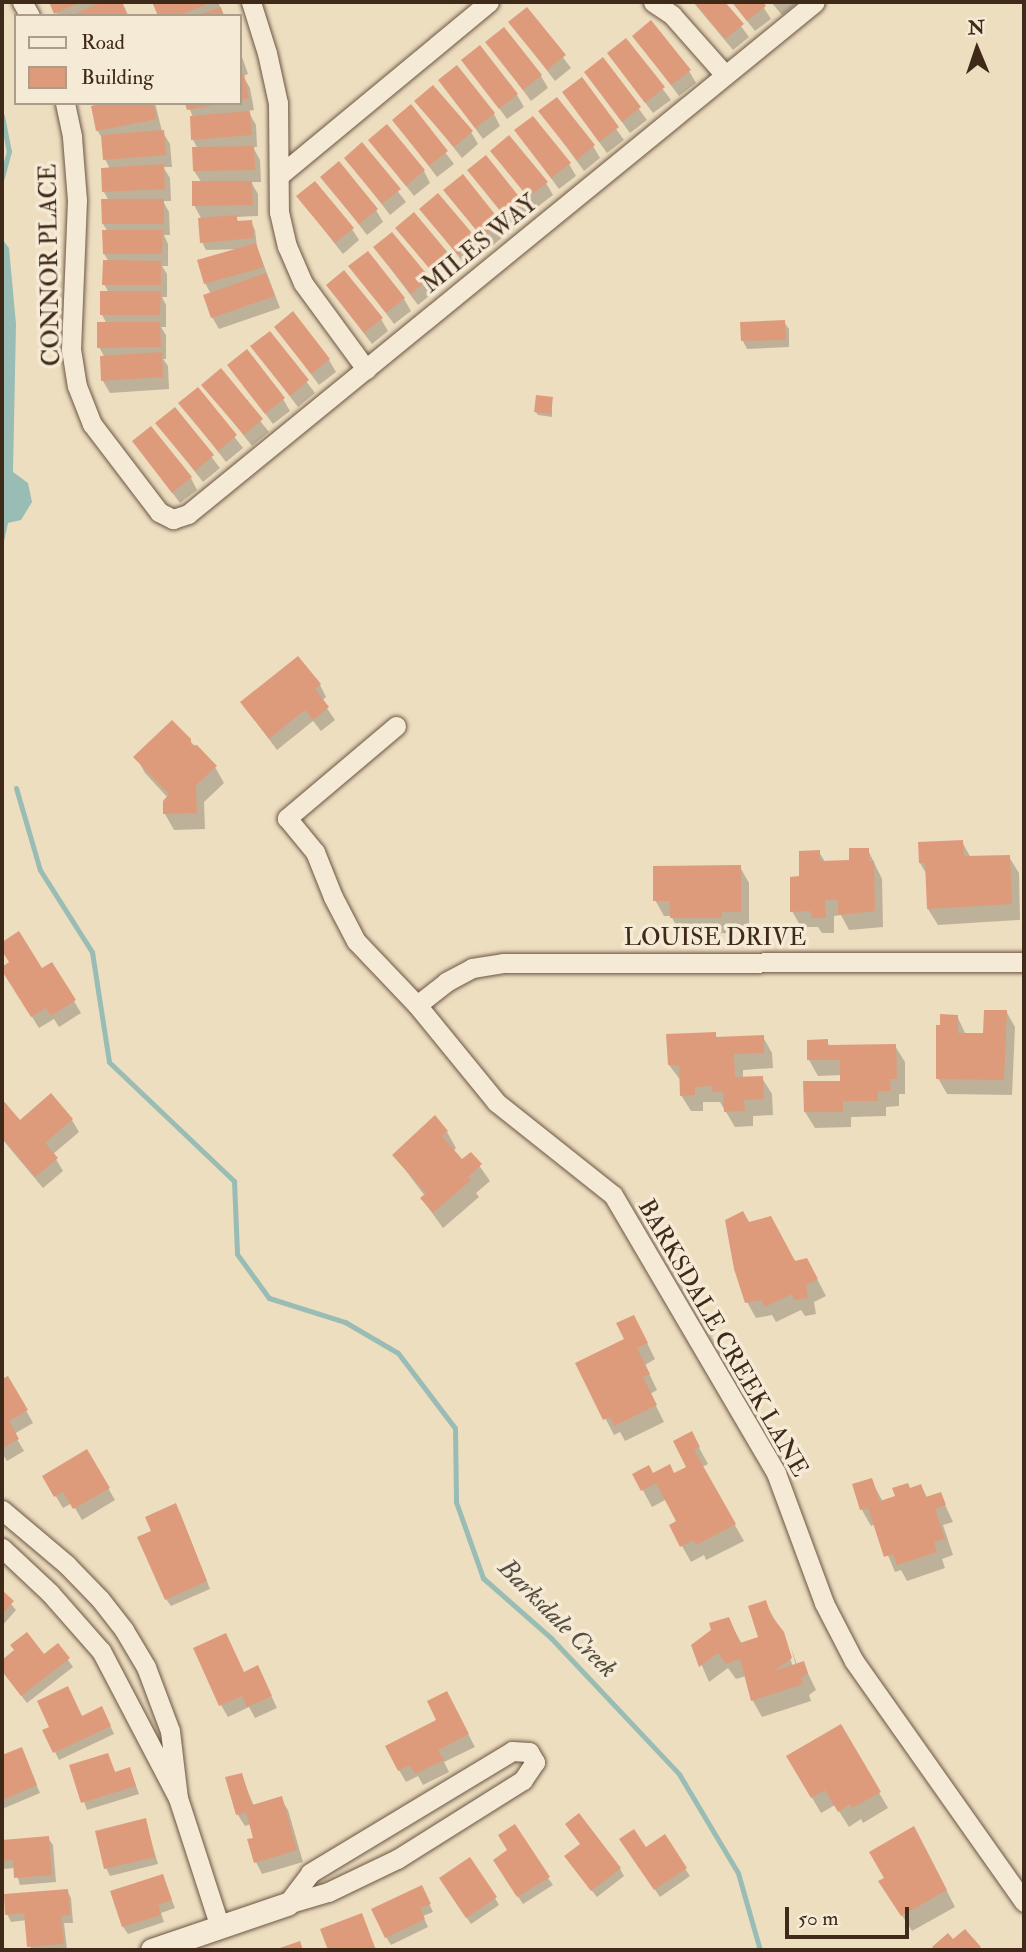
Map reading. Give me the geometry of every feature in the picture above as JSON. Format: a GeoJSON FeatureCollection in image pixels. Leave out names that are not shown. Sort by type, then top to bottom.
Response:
{"type":"FeatureCollection","features":[{"type":"Feature","properties":{"kind":"street"},"geometry":{"type":"LineString","coordinates":[[251,2],[267,53],[278,103],[279,212],[287,246],[303,283],[366,369]]}},
{"type":"Feature","properties":{"kind":"street"},"geometry":{"type":"LineString","coordinates":[[280,174],[489,2]]}},
{"type":"Feature","properties":{"kind":"street"},"geometry":{"type":"LineString","coordinates":[[653,2],[672,15],[725,75]]}},
{"type":"Feature","properties":{"kind":"street","name":"MILES WAY"},"geometry":{"type":"LineString","coordinates":[[173,519],[188,514],[815,2]]}},
{"type":"Feature","properties":{"kind":"street","name":"CONNOR PLACE"},"geometry":{"type":"LineString","coordinates":[[65,105],[72,137],[77,200],[71,349],[77,386],[92,424],[159,512],[173,519]]}},
{"type":"Feature","properties":{"kind":"street","name":"BARKSDALE CREEK LANE"},"geometry":{"type":"LineString","coordinates":[[396,726],[287,818],[315,852],[355,941],[416,1004],[496,1102],[613,1195],[776,1473],[824,1603],[854,1661],[1024,1902]]}},
{"type":"Feature","properties":{"kind":"street","name":"LOUISE DRIVE"},"geometry":{"type":"LineString","coordinates":[[416,1004],[472,968],[503,963],[1024,962]]}},
{"type":"Feature","properties":{"kind":"street"},"geometry":{"type":"LineString","coordinates":[[2,1510],[67,1565],[100,1599],[126,1633],[146,1667],[170,1731],[178,1798]]}},
{"type":"Feature","properties":{"kind":"street"},"geometry":{"type":"LineString","coordinates":[[2,1548],[50,1592],[101,1651],[178,1798],[220,1927]]}},
{"type":"Feature","properties":{"kind":"street"},"geometry":{"type":"LineString","coordinates":[[152,1950],[328,1892],[397,1859],[523,1780],[535,1762],[529,1752],[512,1751],[310,1873],[287,1904]]}},
{"type":"Feature","properties":{"kind":"water"},"geometry":{"type":"Polygon","coordinates":[[[2,239],[9,248],[16,324],[13,472],[28,483],[32,502],[21,520],[8,523],[2,551],[2,239]]]}},
{"type":"Feature","properties":{"kind":"building"},"geometry":{"type":"Polygon","coordinates":[[[49,2],[81,2],[54,14],[49,2]]]}},
{"type":"Feature","properties":{"kind":"building"},"geometry":{"type":"Polygon","coordinates":[[[101,2],[122,2],[128,14],[75,14],[101,2]]]}},
{"type":"Feature","properties":{"kind":"building"},"geometry":{"type":"Polygon","coordinates":[[[152,2],[212,2],[183,14],[157,14],[152,2]]]}},
{"type":"Feature","properties":{"kind":"building"},"geometry":{"type":"Polygon","coordinates":[[[694,2],[725,2],[744,24],[725,39],[694,2]]]}},
{"type":"Feature","properties":{"kind":"building"},"geometry":{"type":"Polygon","coordinates":[[[732,2],[763,2],[766,6],[747,21],[732,2]]]}},
{"type":"Feature","properties":{"kind":"building"},"geometry":{"type":"Polygon","coordinates":[[[221,7],[223,14],[202,14],[221,7]]]}},
{"type":"Feature","properties":{"kind":"building"},"geometry":{"type":"Polygon","coordinates":[[[527,7],[566,55],[547,70],[508,22],[527,7]]]}},
{"type":"Feature","properties":{"kind":"building"},"geometry":{"type":"Polygon","coordinates":[[[651,20],[691,70],[671,85],[632,36],[651,20]]]}},
{"type":"Feature","properties":{"kind":"building"},"geometry":{"type":"Polygon","coordinates":[[[504,27],[542,75],[523,90],[485,42],[504,27]]]}},
{"type":"Feature","properties":{"kind":"building"},"geometry":{"type":"Polygon","coordinates":[[[626,38],[665,87],[645,103],[607,53],[626,38]]]}},
{"type":"Feature","properties":{"kind":"building"},"geometry":{"type":"Polygon","coordinates":[[[480,45],[518,94],[499,109],[461,60],[480,45]]]}},
{"type":"Feature","properties":{"kind":"building"},"geometry":{"type":"Polygon","coordinates":[[[603,57],[641,107],[622,122],[584,72],[603,57]]]}},
{"type":"Feature","properties":{"kind":"building"},"geometry":{"type":"Polygon","coordinates":[[[457,65],[495,113],[475,128],[438,80],[457,65]]]}},
{"type":"Feature","properties":{"kind":"building"},"geometry":{"type":"Polygon","coordinates":[[[242,74],[249,98],[242,100],[242,74]]]}},
{"type":"Feature","properties":{"kind":"building"},"geometry":{"type":"Polygon","coordinates":[[[582,77],[619,127],[599,142],[562,92],[582,77]]]}},
{"type":"Feature","properties":{"kind":"building"},"geometry":{"type":"Polygon","coordinates":[[[433,85],[473,131],[454,147],[414,101],[433,85]]]}},
{"type":"Feature","properties":{"kind":"building"},"geometry":{"type":"Polygon","coordinates":[[[557,97],[595,145],[577,160],[538,111],[557,97]]]}},
{"type":"Feature","properties":{"kind":"building"},"geometry":{"type":"Polygon","coordinates":[[[411,104],[448,151],[429,166],[392,120],[411,104]]]}},
{"type":"Feature","properties":{"kind":"building"},"geometry":{"type":"Polygon","coordinates":[[[154,105],[157,119],[96,131],[91,106],[154,105]]]}},
{"type":"Feature","properties":{"kind":"building"},"geometry":{"type":"Polygon","coordinates":[[[186,105],[215,105],[187,110],[186,105]]]}},
{"type":"Feature","properties":{"kind":"building"},"geometry":{"type":"Polygon","coordinates":[[[250,111],[252,135],[191,140],[190,116],[250,111]]]}},
{"type":"Feature","properties":{"kind":"building"},"geometry":{"type":"Polygon","coordinates":[[[533,116],[571,163],[551,178],[514,130],[533,116]]]}},
{"type":"Feature","properties":{"kind":"building"},"geometry":{"type":"Polygon","coordinates":[[[387,124],[425,170],[406,186],[368,140],[387,124]]]}},
{"type":"Feature","properties":{"kind":"building"},"geometry":{"type":"Polygon","coordinates":[[[164,130],[166,155],[103,160],[101,135],[164,130]]]}},
{"type":"Feature","properties":{"kind":"building"},"geometry":{"type":"Polygon","coordinates":[[[509,135],[548,182],[528,197],[490,151],[509,135]]]}},
{"type":"Feature","properties":{"kind":"building"},"geometry":{"type":"Polygon","coordinates":[[[362,142],[401,189],[382,204],[344,158],[362,142]]]}},
{"type":"Feature","properties":{"kind":"building"},"geometry":{"type":"Polygon","coordinates":[[[254,146],[255,170],[193,171],[192,147],[254,146]]]}},
{"type":"Feature","properties":{"kind":"building"},"geometry":{"type":"Polygon","coordinates":[[[486,155],[525,204],[506,218],[467,170],[486,155]]]}},
{"type":"Feature","properties":{"kind":"building"},"geometry":{"type":"Polygon","coordinates":[[[339,161],[378,209],[359,224],[320,177],[339,161]]]}},
{"type":"Feature","properties":{"kind":"building"},"geometry":{"type":"Polygon","coordinates":[[[164,164],[165,189],[102,192],[101,168],[164,164]]]}},
{"type":"Feature","properties":{"kind":"building"},"geometry":{"type":"Polygon","coordinates":[[[463,174],[501,222],[482,237],[443,190],[463,174]]]}},
{"type":"Feature","properties":{"kind":"building"},"geometry":{"type":"Polygon","coordinates":[[[192,181],[252,181],[253,205],[192,206],[192,181]]]}},
{"type":"Feature","properties":{"kind":"building"},"geometry":{"type":"Polygon","coordinates":[[[315,181],[354,228],[335,243],[296,196],[315,181]]]}},
{"type":"Feature","properties":{"kind":"building"},"geometry":{"type":"Polygon","coordinates":[[[438,193],[477,239],[458,255],[419,209],[438,193]]]}},
{"type":"Feature","properties":{"kind":"building"},"geometry":{"type":"Polygon","coordinates":[[[101,199],[164,199],[164,224],[102,224],[101,199]]]}},
{"type":"Feature","properties":{"kind":"building"},"geometry":{"type":"Polygon","coordinates":[[[414,212],[454,260],[435,275],[395,228],[414,212]]]}},
{"type":"Feature","properties":{"kind":"building"},"geometry":{"type":"Polygon","coordinates":[[[237,215],[237,221],[252,220],[254,238],[200,243],[198,218],[237,215]]]}},
{"type":"Feature","properties":{"kind":"building"},"geometry":{"type":"Polygon","coordinates":[[[102,230],[163,230],[162,254],[103,254],[102,230]]]}},
{"type":"Feature","properties":{"kind":"building"},"geometry":{"type":"Polygon","coordinates":[[[392,232],[430,278],[411,294],[373,247],[392,232]]]}},
{"type":"Feature","properties":{"kind":"building"},"geometry":{"type":"Polygon","coordinates":[[[256,243],[264,267],[204,284],[197,260],[256,243]]]}},
{"type":"Feature","properties":{"kind":"building"},"geometry":{"type":"Polygon","coordinates":[[[368,251],[405,298],[386,313],[348,266],[368,251]]]}},
{"type":"Feature","properties":{"kind":"building"},"geometry":{"type":"Polygon","coordinates":[[[103,260],[161,261],[161,285],[102,285],[103,260]]]}},
{"type":"Feature","properties":{"kind":"building"},"geometry":{"type":"Polygon","coordinates":[[[344,270],[383,318],[364,333],[326,285],[344,270]]]}},
{"type":"Feature","properties":{"kind":"building"},"geometry":{"type":"Polygon","coordinates":[[[266,273],[275,296],[211,318],[203,295],[266,273]]]}},
{"type":"Feature","properties":{"kind":"building"},"geometry":{"type":"Polygon","coordinates":[[[100,291],[161,291],[160,315],[100,315],[100,291]]]}},
{"type":"Feature","properties":{"kind":"building"},"geometry":{"type":"Polygon","coordinates":[[[293,311],[330,359],[311,374],[274,327],[293,311]]]}},
{"type":"Feature","properties":{"kind":"building"},"geometry":{"type":"Polygon","coordinates":[[[785,320],[786,340],[741,341],[740,322],[785,320]]]}},
{"type":"Feature","properties":{"kind":"building"},"geometry":{"type":"Polygon","coordinates":[[[97,322],[160,322],[161,347],[97,348],[97,322]]]}},
{"type":"Feature","properties":{"kind":"building"},"geometry":{"type":"Polygon","coordinates":[[[270,331],[309,380],[290,396],[250,346],[270,331]]]}},
{"type":"Feature","properties":{"kind":"building"},"geometry":{"type":"Polygon","coordinates":[[[247,349],[285,398],[265,414],[227,365],[247,349]]]}},
{"type":"Feature","properties":{"kind":"building"},"geometry":{"type":"Polygon","coordinates":[[[162,352],[163,377],[101,381],[100,356],[162,352]]]}},
{"type":"Feature","properties":{"kind":"building"},"geometry":{"type":"Polygon","coordinates":[[[221,368],[263,419],[244,435],[201,385],[221,368]]]}},
{"type":"Feature","properties":{"kind":"building"},"geometry":{"type":"Polygon","coordinates":[[[198,387],[237,435],[218,451],[178,403],[198,387]]]}},
{"type":"Feature","properties":{"kind":"building"},"geometry":{"type":"Polygon","coordinates":[[[536,395],[553,397],[551,414],[534,412],[536,395]]]}},
{"type":"Feature","properties":{"kind":"building"},"geometry":{"type":"Polygon","coordinates":[[[175,407],[214,455],[195,471],[155,423],[175,407]]]}},
{"type":"Feature","properties":{"kind":"building"},"geometry":{"type":"Polygon","coordinates":[[[151,426],[192,477],[172,493],[132,441],[151,426]]]}},
{"type":"Feature","properties":{"kind":"building"},"geometry":{"type":"Polygon","coordinates":[[[298,656],[321,684],[315,689],[329,707],[313,720],[305,710],[269,739],[240,702],[298,656]]]}},
{"type":"Feature","properties":{"kind":"building"},"geometry":{"type":"Polygon","coordinates":[[[172,720],[191,739],[191,746],[197,745],[217,766],[196,785],[197,813],[163,814],[163,801],[169,794],[133,757],[172,720]]]}},
{"type":"Feature","properties":{"kind":"building"},"geometry":{"type":"Polygon","coordinates":[[[963,840],[964,856],[1010,855],[1012,904],[927,909],[925,863],[919,863],[918,842],[963,840]]]}},
{"type":"Feature","properties":{"kind":"building"},"geometry":{"type":"Polygon","coordinates":[[[849,848],[869,848],[869,861],[874,861],[875,911],[838,915],[838,900],[825,900],[826,918],[811,918],[811,911],[790,912],[790,877],[799,876],[799,851],[820,850],[820,861],[849,860],[849,848]]]}},
{"type":"Feature","properties":{"kind":"building"},"geometry":{"type":"Polygon","coordinates":[[[741,865],[741,912],[722,912],[722,918],[670,918],[669,901],[653,901],[653,866],[741,865]]]}},
{"type":"Feature","properties":{"kind":"building"},"geometry":{"type":"Polygon","coordinates":[[[19,931],[42,968],[52,962],[76,1000],[51,1016],[46,1008],[31,1017],[2,971],[2,967],[9,962],[2,951],[2,942],[19,931]]]}},
{"type":"Feature","properties":{"kind":"building"},"geometry":{"type":"Polygon","coordinates":[[[984,1010],[1007,1010],[1004,1080],[936,1079],[936,1025],[940,1025],[940,1014],[958,1015],[958,1033],[983,1033],[984,1010]]]}},
{"type":"Feature","properties":{"kind":"building"},"geometry":{"type":"Polygon","coordinates":[[[716,1032],[716,1037],[764,1035],[764,1053],[734,1054],[735,1077],[763,1076],[764,1099],[744,1100],[745,1111],[724,1112],[723,1091],[712,1092],[712,1086],[695,1087],[695,1095],[680,1096],[679,1065],[668,1065],[666,1034],[716,1032]]]}},
{"type":"Feature","properties":{"kind":"building"},"geometry":{"type":"Polygon","coordinates":[[[828,1039],[828,1045],[896,1044],[897,1079],[890,1079],[891,1091],[878,1091],[878,1101],[843,1101],[843,1112],[804,1112],[803,1081],[840,1081],[840,1060],[807,1060],[807,1040],[828,1039]]]}},
{"type":"Feature","properties":{"kind":"building"},"geometry":{"type":"Polygon","coordinates":[[[51,1093],[73,1119],[45,1143],[58,1158],[35,1177],[2,1137],[2,1099],[20,1120],[51,1093]]]}},
{"type":"Feature","properties":{"kind":"building"},"geometry":{"type":"Polygon","coordinates":[[[435,1115],[448,1131],[442,1136],[462,1159],[471,1152],[482,1164],[468,1177],[471,1180],[433,1213],[420,1198],[426,1193],[392,1155],[435,1115]]]}},
{"type":"Feature","properties":{"kind":"building"},"geometry":{"type":"Polygon","coordinates":[[[743,1211],[749,1222],[771,1216],[795,1261],[807,1258],[818,1279],[806,1285],[808,1298],[794,1300],[792,1294],[765,1307],[761,1300],[745,1303],[734,1269],[725,1220],[743,1211]]]}},
{"type":"Feature","properties":{"kind":"building"},"geometry":{"type":"Polygon","coordinates":[[[634,1315],[648,1343],[637,1348],[650,1374],[643,1377],[657,1405],[614,1426],[610,1417],[603,1420],[575,1363],[624,1339],[616,1323],[634,1315]]]}},
{"type":"Feature","properties":{"kind":"building"},"geometry":{"type":"Polygon","coordinates":[[[8,1376],[28,1410],[9,1421],[19,1439],[2,1448],[2,1379],[8,1376]]]}},
{"type":"Feature","properties":{"kind":"building"},"geometry":{"type":"Polygon","coordinates":[[[692,1431],[700,1447],[694,1450],[736,1524],[696,1545],[693,1540],[680,1547],[669,1525],[676,1521],[656,1483],[641,1491],[632,1474],[649,1465],[653,1473],[670,1464],[674,1473],[686,1467],[673,1441],[692,1431]]]}},
{"type":"Feature","properties":{"kind":"building"},"geometry":{"type":"Polygon","coordinates":[[[87,1449],[110,1488],[73,1509],[63,1492],[54,1497],[42,1476],[87,1449]]]}},
{"type":"Feature","properties":{"kind":"building"},"geometry":{"type":"Polygon","coordinates":[[[872,1478],[880,1501],[895,1496],[892,1488],[908,1483],[910,1488],[921,1484],[926,1497],[941,1492],[946,1505],[935,1509],[945,1539],[934,1542],[937,1552],[897,1565],[893,1554],[884,1557],[868,1508],[860,1510],[852,1484],[872,1478]]]}},
{"type":"Feature","properties":{"kind":"building"},"geometry":{"type":"Polygon","coordinates":[[[176,1503],[207,1581],[165,1600],[137,1537],[151,1531],[145,1517],[176,1503]]]}},
{"type":"Feature","properties":{"kind":"building"},"geometry":{"type":"Polygon","coordinates":[[[2,1590],[14,1601],[2,1614],[2,1590]]]}},
{"type":"Feature","properties":{"kind":"building"},"geometry":{"type":"Polygon","coordinates":[[[766,1600],[771,1615],[784,1632],[792,1658],[774,1671],[804,1661],[808,1673],[801,1678],[803,1684],[751,1701],[740,1659],[726,1664],[718,1653],[699,1667],[691,1645],[711,1630],[709,1623],[729,1617],[740,1643],[758,1637],[748,1606],[766,1600]]]}},
{"type":"Feature","properties":{"kind":"building"},"geometry":{"type":"Polygon","coordinates":[[[27,1632],[44,1654],[58,1643],[70,1658],[21,1696],[2,1671],[2,1660],[14,1650],[10,1645],[27,1632]]]}},
{"type":"Feature","properties":{"kind":"building"},"geometry":{"type":"Polygon","coordinates":[[[226,1633],[244,1672],[258,1665],[272,1696],[247,1707],[242,1696],[219,1706],[193,1648],[226,1633]]]}},
{"type":"Feature","properties":{"kind":"building"},"geometry":{"type":"Polygon","coordinates":[[[68,1686],[82,1716],[102,1706],[111,1726],[53,1753],[42,1730],[49,1727],[37,1701],[68,1686]]]}},
{"type":"Feature","properties":{"kind":"building"},"geometry":{"type":"Polygon","coordinates":[[[447,1691],[469,1734],[438,1750],[444,1760],[415,1774],[410,1765],[398,1771],[385,1746],[436,1720],[427,1701],[447,1691]]]}},
{"type":"Feature","properties":{"kind":"building"},"geometry":{"type":"Polygon","coordinates":[[[841,1724],[881,1792],[852,1808],[850,1804],[838,1812],[825,1790],[811,1798],[786,1756],[841,1724]]]}},
{"type":"Feature","properties":{"kind":"building"},"geometry":{"type":"Polygon","coordinates":[[[22,1747],[37,1785],[2,1800],[2,1755],[22,1747]]]}},
{"type":"Feature","properties":{"kind":"building"},"geometry":{"type":"Polygon","coordinates":[[[108,1753],[115,1772],[130,1767],[136,1786],[81,1803],[69,1765],[108,1753]]]}},
{"type":"Feature","properties":{"kind":"building"},"geometry":{"type":"Polygon","coordinates":[[[242,1773],[252,1805],[282,1796],[297,1850],[254,1863],[247,1839],[253,1838],[246,1812],[236,1815],[225,1777],[242,1773]]]}},
{"type":"Feature","properties":{"kind":"building"},"geometry":{"type":"Polygon","coordinates":[[[579,1813],[621,1868],[591,1891],[564,1856],[580,1844],[565,1824],[579,1813]]]}},
{"type":"Feature","properties":{"kind":"building"},"geometry":{"type":"Polygon","coordinates":[[[146,1818],[155,1857],[104,1869],[95,1831],[146,1818]]]}},
{"type":"Feature","properties":{"kind":"building"},"geometry":{"type":"Polygon","coordinates":[[[515,1824],[550,1877],[517,1897],[493,1860],[507,1850],[498,1835],[515,1824]]]}},
{"type":"Feature","properties":{"kind":"building"},"geometry":{"type":"Polygon","coordinates":[[[914,1826],[947,1890],[901,1916],[878,1881],[884,1878],[869,1852],[914,1826]]]}},
{"type":"Feature","properties":{"kind":"building"},"geometry":{"type":"Polygon","coordinates":[[[634,1829],[646,1847],[665,1834],[687,1868],[654,1890],[619,1839],[634,1829]]]}},
{"type":"Feature","properties":{"kind":"building"},"geometry":{"type":"Polygon","coordinates":[[[49,1836],[52,1875],[14,1878],[13,1860],[2,1861],[2,1840],[49,1836]]]}},
{"type":"Feature","properties":{"kind":"building"},"geometry":{"type":"Polygon","coordinates":[[[470,1857],[497,1897],[466,1918],[439,1878],[470,1857]]]}},
{"type":"Feature","properties":{"kind":"building"},"geometry":{"type":"Polygon","coordinates":[[[163,1874],[172,1900],[158,1905],[161,1915],[122,1927],[110,1891],[163,1874]]]}},
{"type":"Feature","properties":{"kind":"building"},"geometry":{"type":"Polygon","coordinates":[[[422,1885],[431,1904],[420,1908],[425,1919],[385,1938],[371,1909],[422,1885]]]}},
{"type":"Feature","properties":{"kind":"building"},"geometry":{"type":"Polygon","coordinates":[[[68,1889],[70,1915],[61,1916],[64,1944],[27,1947],[24,1913],[5,1915],[4,1894],[68,1889]]]}},
{"type":"Feature","properties":{"kind":"building"},"geometry":{"type":"Polygon","coordinates":[[[362,1913],[376,1950],[328,1950],[320,1929],[362,1913]]]}},
{"type":"Feature","properties":{"kind":"building"},"geometry":{"type":"Polygon","coordinates":[[[965,1929],[981,1947],[977,1950],[935,1950],[932,1947],[948,1933],[953,1939],[965,1929]]]}},
{"type":"Feature","properties":{"kind":"building"},"geometry":{"type":"Polygon","coordinates":[[[300,1941],[303,1950],[274,1950],[300,1941]]]}},
{"type":"Feature","properties":{"kind":"waterway","name":"Barksdale Creek"},"geometry":{"type":"LineString","coordinates":[[2,116],[9,151],[2,178]]}},
{"type":"Feature","properties":{"kind":"waterway","name":"Barksdale Creek"},"geometry":{"type":"LineString","coordinates":[[16,788],[40,870],[92,952],[109,1062],[234,1181],[237,1254],[269,1298],[345,1322],[398,1353],[455,1428],[456,1502],[483,1578],[551,1638],[679,1774],[738,1873],[760,1950]]}}]}
